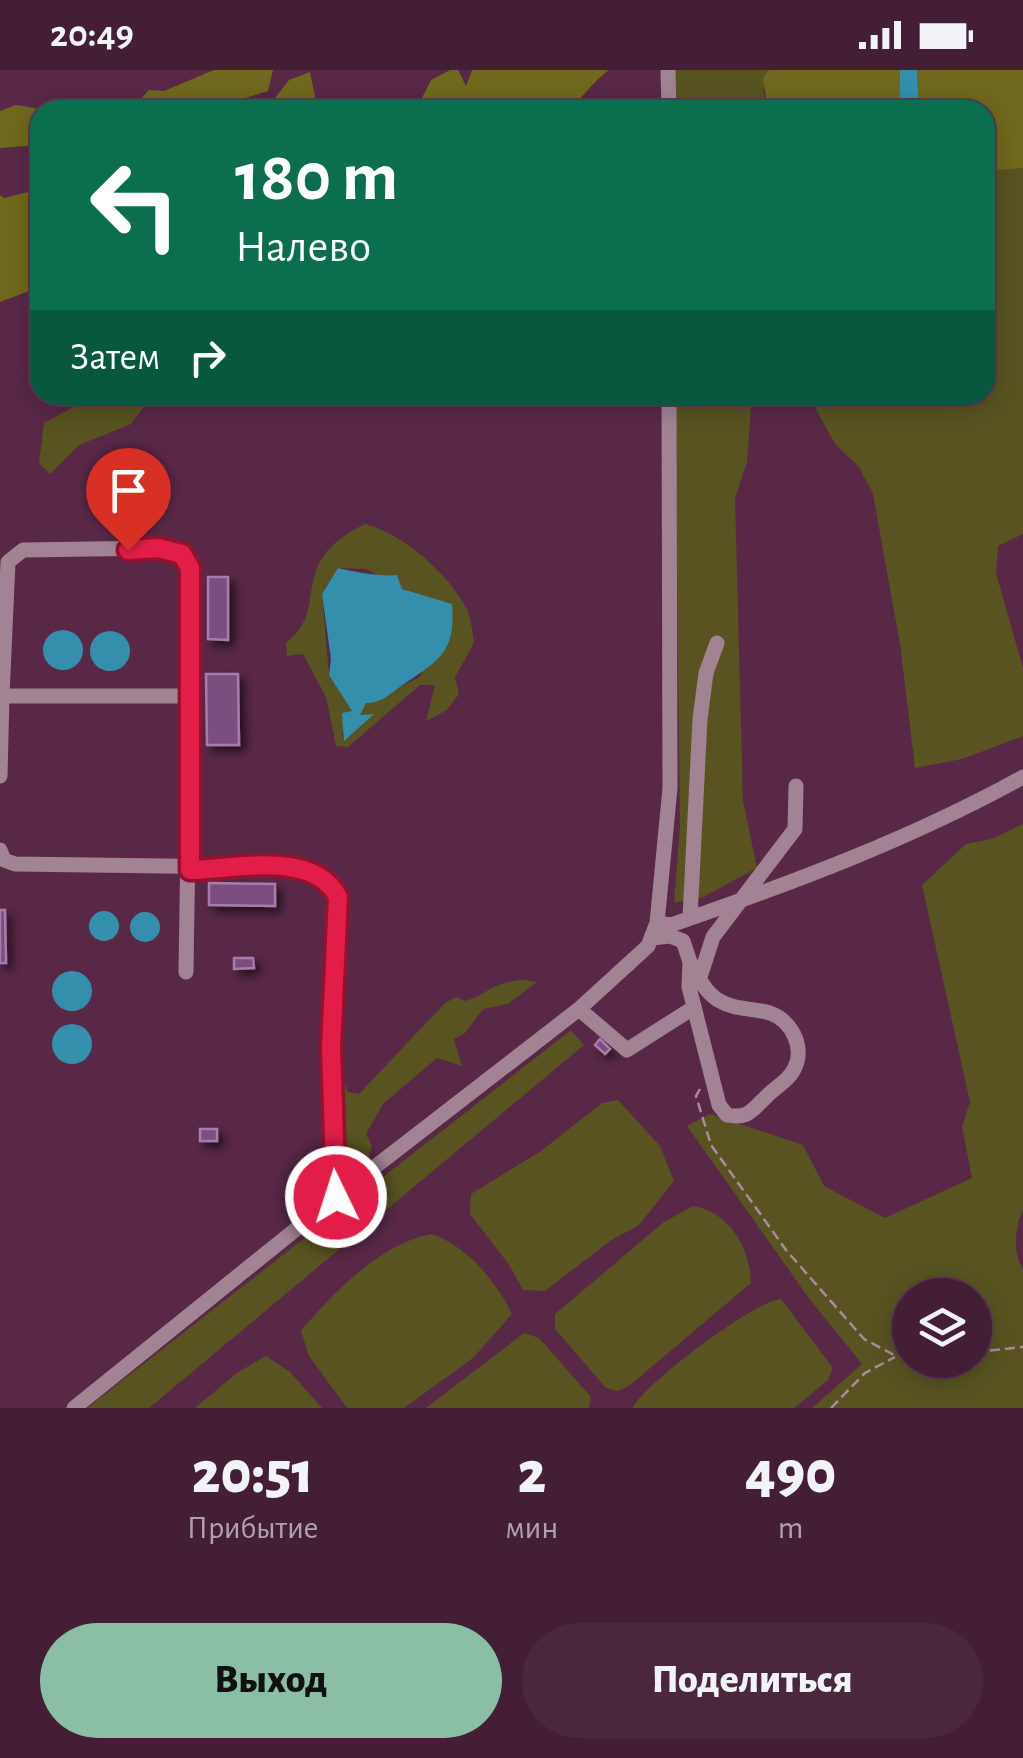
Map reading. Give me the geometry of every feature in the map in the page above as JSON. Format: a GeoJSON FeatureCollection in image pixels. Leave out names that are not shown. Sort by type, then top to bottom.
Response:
{"type":"FeatureCollection","features":[{"type":"Feature","properties":{"kind":"street"},"geometry":{"type":"LineString","coordinates":[[668,70],[668,100]]}},
{"type":"Feature","properties":{"kind":"street"},"geometry":{"type":"LineString","coordinates":[[74,1408],[336,1197],[579,1009],[626,970],[654,931],[670,788],[669,405]]}},
{"type":"Feature","properties":{"kind":"street"},"geometry":{"type":"LineString","coordinates":[[0,776],[8,562],[22,550],[158,548],[182,554],[190,568],[186,972]]}},
{"type":"Feature","properties":{"kind":"street"},"geometry":{"type":"LineString","coordinates":[[690,918],[700,719],[706,673],[717,643]]}},
{"type":"Feature","properties":{"kind":"street"},"geometry":{"type":"LineString","coordinates":[[2,696],[191,696]]}},
{"type":"Feature","properties":{"kind":"street"},"geometry":{"type":"LineString","coordinates":[[654,931],[744,900],[945,820],[1023,777]]}},
{"type":"Feature","properties":{"kind":"street"},"geometry":{"type":"LineString","coordinates":[[700,980],[713,937],[794,829],[796,786]]}},
{"type":"Feature","properties":{"kind":"street"},"geometry":{"type":"LineString","coordinates":[[0,850],[4,860],[14,864],[190,870],[305,868],[329,878],[338,897],[331,1048],[336,1197]]}},
{"type":"Feature","properties":{"kind":"street"},"geometry":{"type":"LineString","coordinates":[[654,931],[684,941],[690,962],[693,1008],[719,1104],[727,1115],[742,1118],[755,1112],[791,1075],[798,1052],[795,1035],[783,1020],[716,999],[690,962]]}},
{"type":"Feature","properties":{"kind":"street"},"geometry":{"type":"LineString","coordinates":[[579,1009],[628,1050],[693,1008]]}},
{"type":"Feature","properties":{"kind":"path"},"geometry":{"type":"LineString","coordinates":[[709,1070],[696,1096],[711,1145],[786,1250],[864,1340],[892,1354]]}},
{"type":"Feature","properties":{"kind":"path"},"geometry":{"type":"LineString","coordinates":[[992,1350],[1023,1346]]}},
{"type":"Feature","properties":{"kind":"path"},"geometry":{"type":"LineString","coordinates":[[831,1408],[866,1373],[892,1358]]}},
{"type":"Feature","properties":{"kind":"shaded area"},"geometry":{"type":"Polygon","coordinates":[[[214,70],[273,70],[268,91],[239,100],[140,100],[149,90],[164,91],[214,70]]]}},
{"type":"Feature","properties":{"kind":"shaded area"},"geometry":{"type":"Polygon","coordinates":[[[450,70],[458,70],[466,86],[472,70],[609,70],[578,100],[421,100],[431,80],[450,70]]]}},
{"type":"Feature","properties":{"kind":"shaded area"},"geometry":{"type":"Polygon","coordinates":[[[675,70],[769,70],[763,92],[766,100],[675,100],[675,70]]]}},
{"type":"Feature","properties":{"kind":"shaded area"},"geometry":{"type":"Polygon","coordinates":[[[769,70],[900,70],[899,100],[766,100],[763,78],[769,70]]]}},
{"type":"Feature","properties":{"kind":"shaded area"},"geometry":{"type":"Polygon","coordinates":[[[917,70],[1023,70],[1023,168],[995,170],[995,100],[918,100],[917,70]]]}},
{"type":"Feature","properties":{"kind":"shaded area"},"geometry":{"type":"Polygon","coordinates":[[[310,72],[316,100],[274,100],[289,80],[310,72]]]}},
{"type":"Feature","properties":{"kind":"shaded area"},"geometry":{"type":"Polygon","coordinates":[[[16,105],[30,107],[30,146],[0,148],[0,111],[16,105]]]}},
{"type":"Feature","properties":{"kind":"shaded area"},"geometry":{"type":"Polygon","coordinates":[[[1023,168],[1023,534],[998,546],[996,573],[1023,668],[1023,736],[962,759],[915,768],[900,644],[873,494],[859,467],[835,444],[814,405],[995,405],[995,170],[1023,168]]]}},
{"type":"Feature","properties":{"kind":"shaded area"},"geometry":{"type":"Polygon","coordinates":[[[30,192],[30,291],[0,302],[0,195],[4,198],[30,192]]]}},
{"type":"Feature","properties":{"kind":"shaded area"},"geometry":{"type":"Polygon","coordinates":[[[77,405],[149,405],[131,424],[79,445],[50,474],[39,463],[44,423],[77,405]]]}},
{"type":"Feature","properties":{"kind":"shaded area"},"geometry":{"type":"Polygon","coordinates":[[[675,405],[751,405],[747,462],[735,498],[743,801],[757,868],[703,897],[674,903],[680,826],[675,405]]]}},
{"type":"Feature","properties":{"kind":"shaded area"},"geometry":{"type":"Polygon","coordinates":[[[365,524],[394,536],[421,555],[464,604],[474,643],[455,677],[459,694],[447,710],[426,721],[435,685],[420,685],[348,747],[336,746],[326,697],[303,654],[287,656],[286,643],[307,615],[316,570],[340,539],[365,524]],[[338,568],[322,594],[329,675],[353,711],[341,737],[372,714],[359,715],[366,703],[420,677],[452,604],[411,593],[366,569],[338,568]]]}},
{"type":"Feature","properties":{"kind":"shaded area"},"geometry":{"type":"Polygon","coordinates":[[[1023,824],[1023,1210],[1016,1240],[1023,1269],[1023,1408],[812,1408],[862,1364],[808,1297],[687,1126],[710,1114],[803,1145],[824,1186],[885,1218],[972,1178],[962,1127],[970,1102],[922,885],[966,844],[992,839],[1023,824]]]}},
{"type":"Feature","properties":{"kind":"shaded area"},"geometry":{"type":"Polygon","coordinates":[[[537,982],[508,1004],[483,1009],[465,1033],[454,1039],[462,1066],[437,1058],[383,1104],[366,1134],[372,1146],[368,1160],[351,1163],[341,1141],[338,1070],[348,1092],[359,1094],[445,1003],[456,997],[465,1001],[498,985],[537,982]]]}},
{"type":"Feature","properties":{"kind":"shaded area"},"geometry":{"type":"Polygon","coordinates":[[[571,1030],[584,1045],[149,1408],[87,1408],[571,1030]]]}},
{"type":"Feature","properties":{"kind":"shaded area"},"geometry":{"type":"Polygon","coordinates":[[[618,1100],[660,1146],[674,1181],[639,1225],[610,1241],[545,1291],[523,1290],[510,1266],[470,1214],[471,1194],[541,1151],[602,1103],[618,1100]]]}},
{"type":"Feature","properties":{"kind":"shaded area"},"geometry":{"type":"Polygon","coordinates":[[[693,1206],[717,1216],[735,1233],[747,1257],[751,1283],[630,1385],[618,1391],[606,1388],[555,1329],[555,1314],[664,1222],[693,1206]]]}},
{"type":"Feature","properties":{"kind":"shaded area"},"geometry":{"type":"Polygon","coordinates":[[[432,1234],[457,1247],[479,1266],[512,1314],[473,1358],[404,1408],[347,1408],[309,1356],[301,1331],[343,1286],[377,1258],[432,1234]]]}},
{"type":"Feature","properties":{"kind":"shaded area"},"geometry":{"type":"Polygon","coordinates":[[[781,1299],[833,1368],[828,1380],[794,1408],[633,1408],[657,1382],[701,1346],[748,1314],[781,1299]]]}},
{"type":"Feature","properties":{"kind":"shaded area"},"geometry":{"type":"Polygon","coordinates":[[[524,1333],[539,1338],[591,1397],[589,1408],[426,1408],[524,1333]]]}},
{"type":"Feature","properties":{"kind":"shaded area"},"geometry":{"type":"Polygon","coordinates":[[[266,1356],[290,1372],[322,1408],[195,1408],[237,1373],[266,1356]]]}},
{"type":"Feature","properties":{"kind":"water"},"geometry":{"type":"Polygon","coordinates":[[[900,70],[917,70],[918,100],[899,100],[900,70]]]}},
{"type":"Feature","properties":{"kind":"water"},"geometry":{"type":"Polygon","coordinates":[[[338,568],[397,575],[402,589],[452,604],[451,635],[442,655],[389,695],[366,703],[360,715],[374,714],[344,741],[342,713],[352,711],[329,675],[331,659],[322,594],[338,568]]]}},
{"type":"Feature","properties":{"kind":"water"},"geometry":{"type":"Polygon","coordinates":[[[63,630],[77,636],[83,650],[77,664],[63,670],[49,664],[43,650],[49,636],[63,630]]]}},
{"type":"Feature","properties":{"kind":"water"},"geometry":{"type":"Polygon","coordinates":[[[110,631],[124,637],[130,651],[124,665],[110,671],[96,665],[90,651],[96,637],[110,631]]]}},
{"type":"Feature","properties":{"kind":"water"},"geometry":{"type":"Polygon","coordinates":[[[104,911],[115,915],[119,926],[115,937],[104,941],[93,937],[89,926],[93,915],[104,911]]]}},
{"type":"Feature","properties":{"kind":"water"},"geometry":{"type":"Polygon","coordinates":[[[145,912],[156,916],[160,927],[156,938],[145,942],[134,938],[130,927],[134,916],[145,912]]]}},
{"type":"Feature","properties":{"kind":"water"},"geometry":{"type":"Polygon","coordinates":[[[72,971],[86,977],[92,991],[86,1005],[72,1011],[58,1005],[52,991],[58,977],[72,971]]]}},
{"type":"Feature","properties":{"kind":"water"},"geometry":{"type":"Polygon","coordinates":[[[72,1024],[86,1030],[92,1044],[86,1058],[72,1064],[58,1058],[52,1044],[58,1030],[72,1024]]]}},
{"type":"Feature","properties":{"kind":"building"},"geometry":{"type":"Polygon","coordinates":[[[208,577],[228,577],[228,640],[208,639],[208,577]]]}},
{"type":"Feature","properties":{"kind":"building"},"geometry":{"type":"Polygon","coordinates":[[[206,674],[238,674],[239,745],[207,745],[206,674]]]}},
{"type":"Feature","properties":{"kind":"building"},"geometry":{"type":"Polygon","coordinates":[[[209,883],[275,884],[275,906],[209,905],[209,883]]]}},
{"type":"Feature","properties":{"kind":"building"},"geometry":{"type":"Polygon","coordinates":[[[0,910],[5,910],[6,963],[0,963],[0,910]]]}},
{"type":"Feature","properties":{"kind":"building"},"geometry":{"type":"Polygon","coordinates":[[[234,958],[253,958],[254,968],[234,969],[234,958]]]}},
{"type":"Feature","properties":{"kind":"building"},"geometry":{"type":"Polygon","coordinates":[[[600,1039],[610,1049],[605,1054],[595,1045],[600,1039]]]}},
{"type":"Feature","properties":{"kind":"building"},"geometry":{"type":"Polygon","coordinates":[[[200,1129],[217,1129],[217,1141],[200,1141],[200,1129]]]}},
{"type":"Feature","properties":{"kind":"route"},"geometry":{"type":"LineString","coordinates":[[128,550],[158,548],[182,554],[190,568],[190,870],[305,868],[329,878],[338,897],[331,1048],[336,1197]]}}]}
